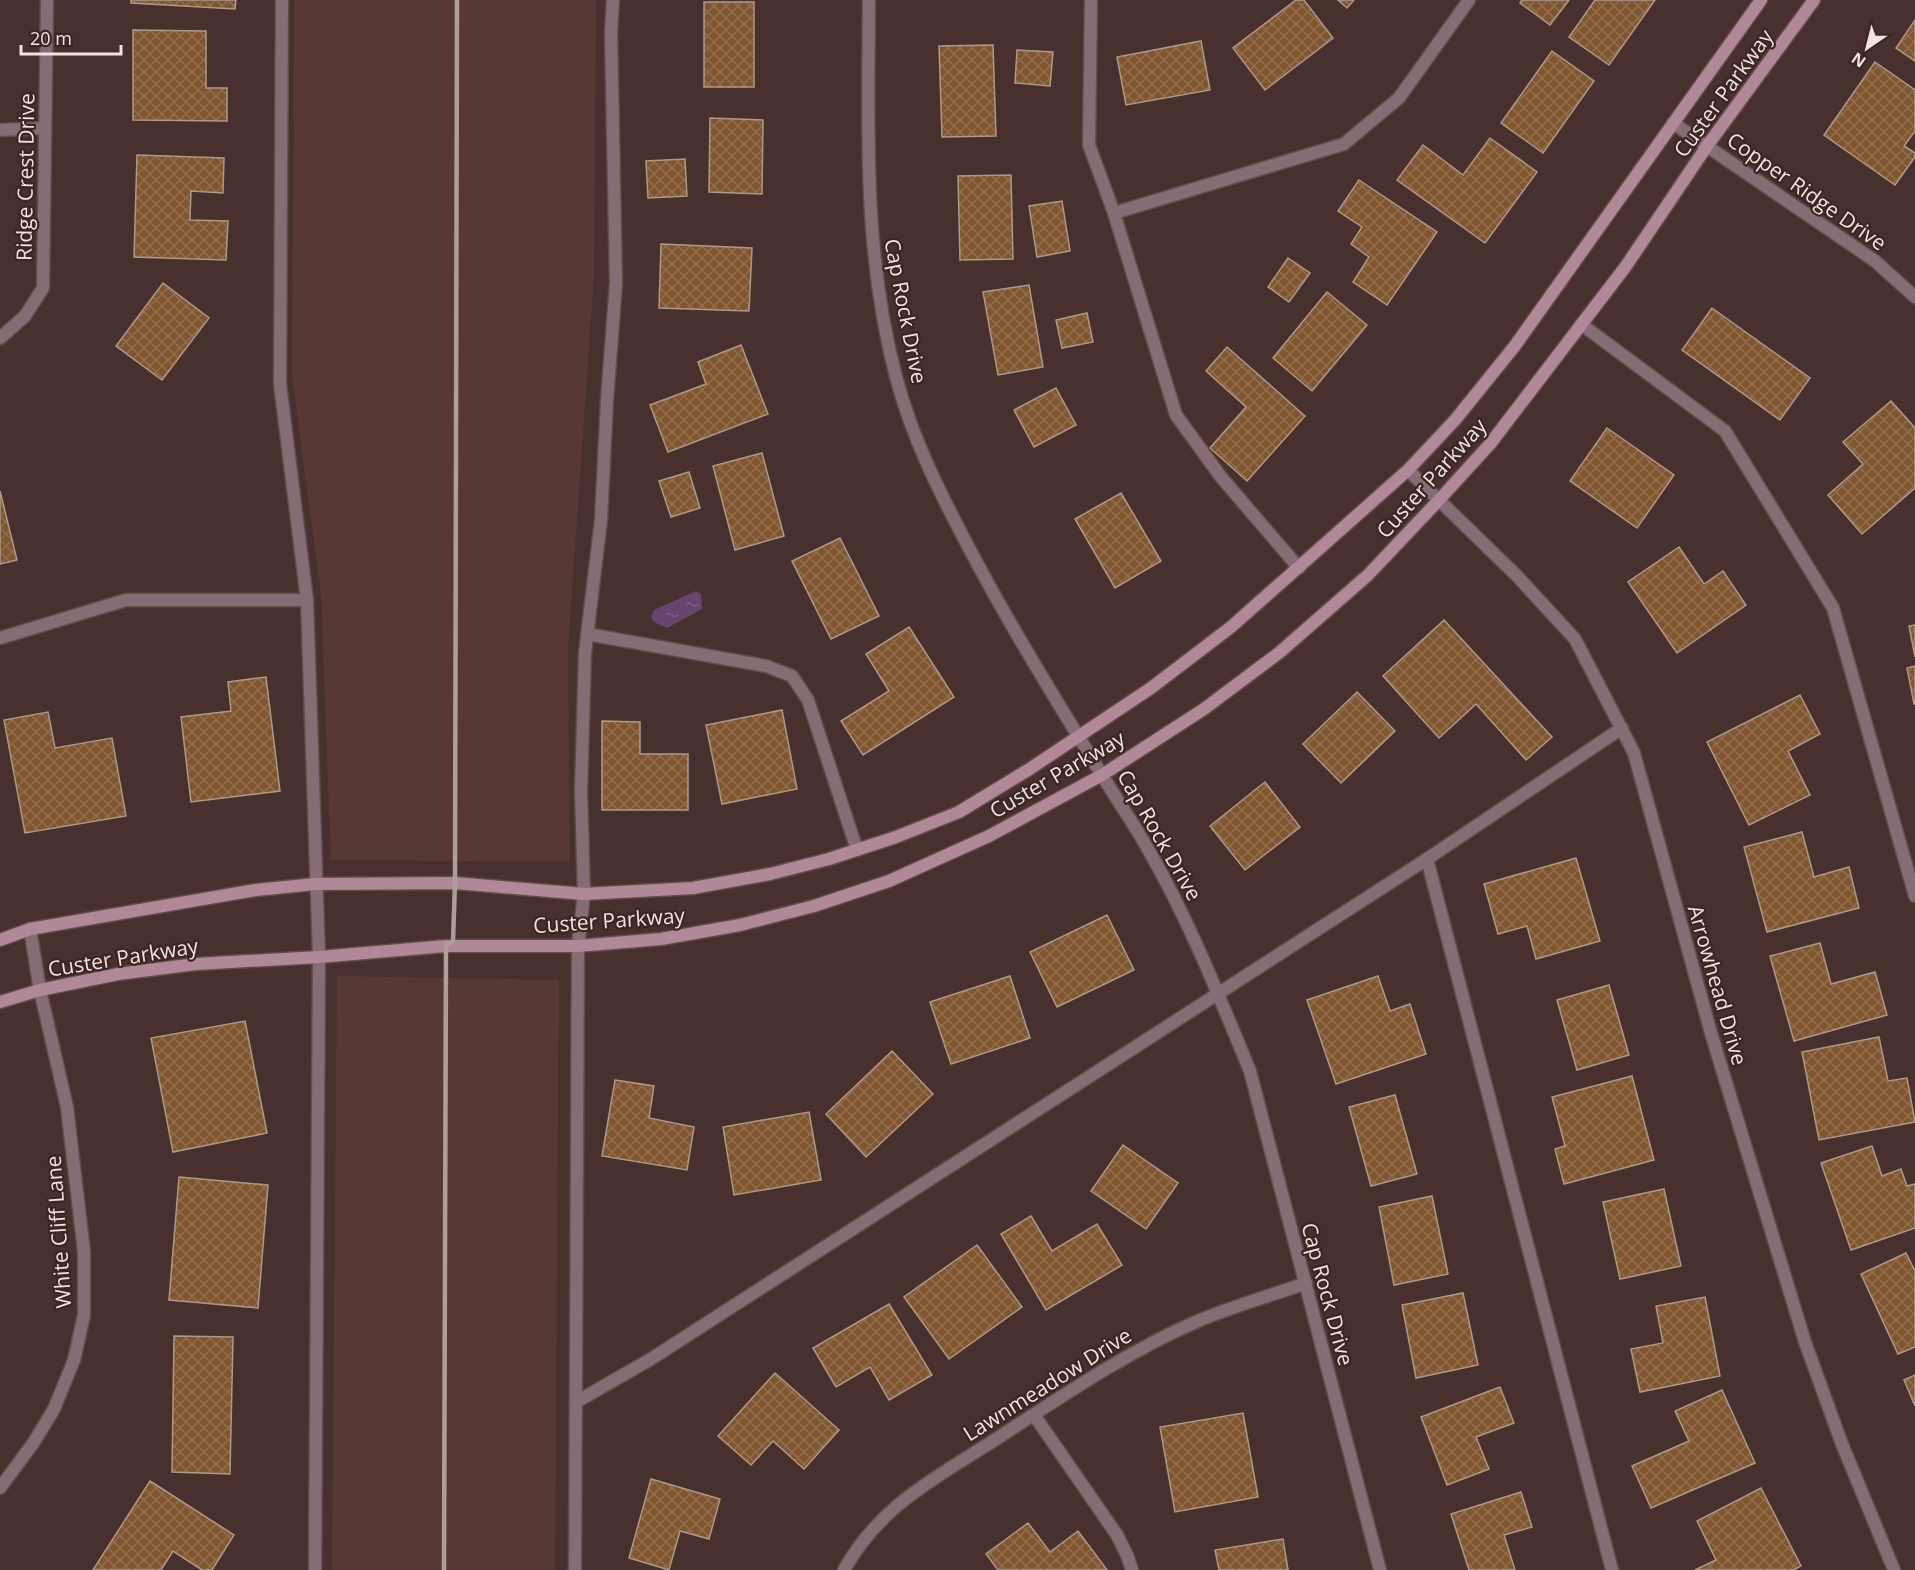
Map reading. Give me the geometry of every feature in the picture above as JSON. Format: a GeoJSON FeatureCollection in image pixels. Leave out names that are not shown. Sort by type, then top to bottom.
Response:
{"type":"FeatureCollection","features":[{"type":"Feature","properties":{"kind":"street","name":"Ridge Crest Drive"},"geometry":{"type":"LineString","coordinates":[[0,338],[25,316],[43,288],[47,0]]}},
{"type":"Feature","properties":{"kind":"street"},"geometry":{"type":"LineString","coordinates":[[282,0],[280,384],[306,600],[319,957],[315,1570]]}},
{"type":"Feature","properties":{"kind":"street"},"geometry":{"type":"LineString","coordinates":[[575,1570],[578,946],[584,894],[581,792],[585,653],[601,520],[616,283],[611,32],[613,0]]}},
{"type":"Feature","properties":{"kind":"street","name":"Cap Rock Drive"},"geometry":{"type":"LineString","coordinates":[[869,0],[867,164],[872,241],[884,322],[896,378],[911,426],[937,489],[1008,621],[1148,848],[1176,899],[1250,1071],[1380,1570]]}},
{"type":"Feature","properties":{"kind":"street"},"geometry":{"type":"LineString","coordinates":[[1091,0],[1089,145],[1113,213],[1176,415],[1221,477],[1299,568]]}},
{"type":"Feature","properties":{"kind":"street"},"geometry":{"type":"LineString","coordinates":[[1113,213],[1344,144],[1399,99],[1469,0]]}},
{"type":"Feature","properties":{"kind":"street","name":"Custer Parkway"},"geometry":{"type":"LineString","coordinates":[[0,940],[30,930],[256,890],[315,884],[455,883],[584,894],[693,888],[770,874],[830,859],[896,837],[959,812],[1028,770],[1151,688],[1231,627],[1408,470],[1455,420],[1514,347],[1761,0]]}},
{"type":"Feature","properties":{"kind":"street","name":"Custer Parkway"},"geometry":{"type":"LineString","coordinates":[[0,1002],[40,990],[118,974],[196,964],[319,957],[446,946],[578,946],[661,939],[740,925],[814,906],[889,881],[989,836],[1102,775],[1204,709],[1280,652],[1368,575],[1439,500],[1490,444],[1626,266],[1707,146],[1814,0]]}},
{"type":"Feature","properties":{"kind":"street","name":"Copper Ridge Drive"},"geometry":{"type":"LineString","coordinates":[[1673,123],[1875,261],[1915,297]]}},
{"type":"Feature","properties":{"kind":"street"},"geometry":{"type":"LineString","coordinates":[[0,129],[45,128]]}},
{"type":"Feature","properties":{"kind":"street"},"geometry":{"type":"LineString","coordinates":[[1581,324],[1725,431],[1833,608],[1915,896]]}},
{"type":"Feature","properties":{"kind":"street","name":"Arrowhead Drive"},"geometry":{"type":"LineString","coordinates":[[1408,470],[1518,576],[1575,639],[1634,753],[1711,1033],[1805,1342],[1842,1444],[1894,1570]]}},
{"type":"Feature","properties":{"kind":"street"},"geometry":{"type":"LineString","coordinates":[[0,638],[126,600],[306,600]]}},
{"type":"Feature","properties":{"kind":"street"},"geometry":{"type":"LineString","coordinates":[[587,634],[766,666],[792,676],[808,700],[857,850]]}},
{"type":"Feature","properties":{"kind":"street"},"geometry":{"type":"LineString","coordinates":[[576,1402],[651,1359],[1427,859],[1622,728]]}},
{"type":"Feature","properties":{"kind":"street"},"geometry":{"type":"LineString","coordinates":[[1427,859],[1612,1570]]}},
{"type":"Feature","properties":{"kind":"street","name":"White Cliff Lane"},"geometry":{"type":"LineString","coordinates":[[0,1488],[34,1442],[54,1409],[74,1360],[84,1316],[84,1252],[67,1107],[40,990],[30,930]]}},
{"type":"Feature","properties":{"kind":"street","name":"Lawnmeadow Drive"},"geometry":{"type":"LineString","coordinates":[[844,1570],[872,1530],[904,1498],[1034,1414],[1142,1348],[1200,1320],[1306,1282]]}},
{"type":"Feature","properties":{"kind":"street"},"geometry":{"type":"LineString","coordinates":[[1034,1414],[1117,1535],[1132,1570]]}},
{"type":"Feature","properties":{"kind":"shaded area"},"geometry":{"type":"Polygon","coordinates":[[[294,0],[596,0],[594,276],[568,650],[570,862],[331,860],[321,595],[292,376],[294,0]]]}},
{"type":"Feature","properties":{"kind":"shaded area"},"geometry":{"type":"Polygon","coordinates":[[[337,976],[559,980],[555,1570],[332,1570],[337,976]]]}},
{"type":"Feature","properties":{"kind":"water"},"geometry":{"type":"Polygon","coordinates":[[[696,591],[701,594],[702,609],[667,628],[654,622],[651,617],[654,610],[696,591]]]}},
{"type":"Feature","properties":{"kind":"building"},"geometry":{"type":"Polygon","coordinates":[[[131,0],[236,0],[235,9],[131,3],[131,0]]]}},
{"type":"Feature","properties":{"kind":"building"},"geometry":{"type":"Polygon","coordinates":[[[1296,0],[1304,0],[1333,38],[1265,90],[1233,48],[1296,0]]]}},
{"type":"Feature","properties":{"kind":"building"},"geometry":{"type":"Polygon","coordinates":[[[1338,0],[1354,0],[1347,8],[1338,0]]]}},
{"type":"Feature","properties":{"kind":"building"},"geometry":{"type":"Polygon","coordinates":[[[1522,0],[1569,0],[1550,25],[1520,3],[1522,0]]]}},
{"type":"Feature","properties":{"kind":"building"},"geometry":{"type":"Polygon","coordinates":[[[1595,0],[1655,0],[1609,65],[1569,37],[1595,0]]]}},
{"type":"Feature","properties":{"kind":"building"},"geometry":{"type":"Polygon","coordinates":[[[704,2],[754,2],[754,87],[704,87],[704,2]]]}},
{"type":"Feature","properties":{"kind":"building"},"geometry":{"type":"Polygon","coordinates":[[[1915,20],[1915,61],[1896,48],[1915,20]]]}},
{"type":"Feature","properties":{"kind":"building"},"geometry":{"type":"Polygon","coordinates":[[[133,30],[206,31],[206,88],[227,88],[227,121],[133,120],[133,30]]]}},
{"type":"Feature","properties":{"kind":"building"},"geometry":{"type":"Polygon","coordinates":[[[1201,41],[1210,90],[1126,105],[1117,57],[1201,41]]]}},
{"type":"Feature","properties":{"kind":"building"},"geometry":{"type":"Polygon","coordinates":[[[993,45],[996,136],[942,137],[939,46],[993,45]]]}},
{"type":"Feature","properties":{"kind":"building"},"geometry":{"type":"Polygon","coordinates":[[[1017,50],[1053,52],[1050,86],[1015,83],[1017,50]]]}},
{"type":"Feature","properties":{"kind":"building"},"geometry":{"type":"Polygon","coordinates":[[[1552,51],[1594,81],[1543,153],[1501,123],[1552,51]]]}},
{"type":"Feature","properties":{"kind":"building"},"geometry":{"type":"Polygon","coordinates":[[[1875,62],[1915,90],[1915,131],[1904,146],[1915,153],[1915,157],[1895,185],[1824,135],[1875,62]]]}},
{"type":"Feature","properties":{"kind":"building"},"geometry":{"type":"Polygon","coordinates":[[[710,118],[763,120],[762,194],[709,192],[710,118]]]}},
{"type":"Feature","properties":{"kind":"building"},"geometry":{"type":"Polygon","coordinates":[[[1490,138],[1537,172],[1485,243],[1397,180],[1423,145],[1463,175],[1490,138]]]}},
{"type":"Feature","properties":{"kind":"building"},"geometry":{"type":"Polygon","coordinates":[[[137,155],[224,158],[223,193],[191,191],[190,220],[228,221],[226,260],[134,257],[137,155]]]}},
{"type":"Feature","properties":{"kind":"building"},"geometry":{"type":"Polygon","coordinates":[[[685,159],[687,196],[648,198],[646,161],[685,159]]]}},
{"type":"Feature","properties":{"kind":"building"},"geometry":{"type":"Polygon","coordinates":[[[1011,175],[1013,259],[960,260],[958,176],[1011,175]]]}},
{"type":"Feature","properties":{"kind":"building"},"geometry":{"type":"Polygon","coordinates":[[[1359,180],[1437,232],[1387,305],[1353,282],[1369,257],[1351,244],[1362,227],[1338,211],[1359,180]]]}},
{"type":"Feature","properties":{"kind":"building"},"geometry":{"type":"Polygon","coordinates":[[[1062,201],[1070,251],[1037,257],[1029,206],[1062,201]]]}},
{"type":"Feature","properties":{"kind":"building"},"geometry":{"type":"Polygon","coordinates":[[[661,244],[752,248],[749,311],[659,308],[661,244]]]}},
{"type":"Feature","properties":{"kind":"building"},"geometry":{"type":"Polygon","coordinates":[[[1288,258],[1310,273],[1289,302],[1268,287],[1288,258]]]}},
{"type":"Feature","properties":{"kind":"building"},"geometry":{"type":"Polygon","coordinates":[[[163,283],[209,318],[162,380],[116,346],[163,283]]]}},
{"type":"Feature","properties":{"kind":"building"},"geometry":{"type":"Polygon","coordinates":[[[1029,285],[1043,367],[998,375],[983,292],[1029,285]]]}},
{"type":"Feature","properties":{"kind":"building"},"geometry":{"type":"Polygon","coordinates":[[[1327,292],[1367,325],[1312,391],[1273,358],[1327,292]]]}},
{"type":"Feature","properties":{"kind":"building"},"geometry":{"type":"Polygon","coordinates":[[[1712,308],[1810,378],[1780,420],[1682,350],[1712,308]]]}},
{"type":"Feature","properties":{"kind":"building"},"geometry":{"type":"Polygon","coordinates":[[[1087,313],[1093,342],[1062,348],[1056,320],[1087,313]]]}},
{"type":"Feature","properties":{"kind":"building"},"geometry":{"type":"Polygon","coordinates":[[[741,345],[768,414],[668,452],[650,405],[706,384],[698,362],[741,345]]]}},
{"type":"Feature","properties":{"kind":"building"},"geometry":{"type":"Polygon","coordinates":[[[1227,347],[1305,416],[1247,481],[1210,448],[1246,407],[1206,371],[1227,347]]]}},
{"type":"Feature","properties":{"kind":"building"},"geometry":{"type":"Polygon","coordinates":[[[1056,388],[1076,425],[1034,447],[1014,410],[1056,388]]]}},
{"type":"Feature","properties":{"kind":"building"},"geometry":{"type":"Polygon","coordinates":[[[1891,401],[1915,428],[1915,488],[1862,534],[1828,495],[1863,464],[1843,442],[1891,401]]]}},
{"type":"Feature","properties":{"kind":"building"},"geometry":{"type":"Polygon","coordinates":[[[1607,428],[1674,475],[1637,528],[1570,481],[1607,428]]]}},
{"type":"Feature","properties":{"kind":"building"},"geometry":{"type":"Polygon","coordinates":[[[762,453],[784,536],[735,550],[713,466],[762,453]]]}},
{"type":"Feature","properties":{"kind":"building"},"geometry":{"type":"Polygon","coordinates":[[[689,472],[700,508],[671,517],[659,481],[689,472]]]}},
{"type":"Feature","properties":{"kind":"building"},"geometry":{"type":"Polygon","coordinates":[[[0,491],[17,560],[0,564],[0,491]]]}},
{"type":"Feature","properties":{"kind":"building"},"geometry":{"type":"Polygon","coordinates":[[[1121,493],[1161,561],[1115,588],[1075,519],[1121,493]]]}},
{"type":"Feature","properties":{"kind":"building"},"geometry":{"type":"Polygon","coordinates":[[[840,538],[879,616],[831,639],[792,561],[840,538]]]}},
{"type":"Feature","properties":{"kind":"building"},"geometry":{"type":"Polygon","coordinates":[[[1679,547],[1704,584],[1723,571],[1746,605],[1677,653],[1628,582],[1679,547]]]}},
{"type":"Feature","properties":{"kind":"building"},"geometry":{"type":"Polygon","coordinates":[[[1444,620],[1552,737],[1526,760],[1476,704],[1439,738],[1383,676],[1444,620]]]}},
{"type":"Feature","properties":{"kind":"building"},"geometry":{"type":"Polygon","coordinates":[[[1915,625],[1915,657],[1909,626],[1915,625]]]}},
{"type":"Feature","properties":{"kind":"building"},"geometry":{"type":"Polygon","coordinates":[[[909,627],[954,697],[863,755],[841,721],[889,691],[866,654],[909,627]]]}},
{"type":"Feature","properties":{"kind":"building"},"geometry":{"type":"Polygon","coordinates":[[[1915,666],[1915,704],[1914,704],[1907,668],[1915,666]]]}},
{"type":"Feature","properties":{"kind":"building"},"geometry":{"type":"Polygon","coordinates":[[[266,677],[280,791],[191,802],[181,717],[231,711],[228,682],[266,677]]]}},
{"type":"Feature","properties":{"kind":"building"},"geometry":{"type":"Polygon","coordinates":[[[1357,692],[1395,731],[1341,783],[1303,744],[1357,692]]]}},
{"type":"Feature","properties":{"kind":"building"},"geometry":{"type":"Polygon","coordinates":[[[1800,695],[1820,734],[1788,751],[1810,795],[1749,825],[1707,742],[1800,695]]]}},
{"type":"Feature","properties":{"kind":"building"},"geometry":{"type":"Polygon","coordinates":[[[782,710],[797,789],[722,804],[706,725],[782,710]]]}},
{"type":"Feature","properties":{"kind":"building"},"geometry":{"type":"Polygon","coordinates":[[[48,712],[55,748],[112,738],[126,816],[25,833],[4,720],[48,712]]]}},
{"type":"Feature","properties":{"kind":"building"},"geometry":{"type":"Polygon","coordinates":[[[602,721],[640,722],[640,754],[688,754],[688,810],[602,810],[602,721]]]}},
{"type":"Feature","properties":{"kind":"building"},"geometry":{"type":"Polygon","coordinates":[[[1265,782],[1300,827],[1245,870],[1210,826],[1265,782]]]}},
{"type":"Feature","properties":{"kind":"building"},"geometry":{"type":"Polygon","coordinates":[[[1802,832],[1814,877],[1849,867],[1859,908],[1767,932],[1744,847],[1802,832]]]}},
{"type":"Feature","properties":{"kind":"building"},"geometry":{"type":"Polygon","coordinates":[[[1576,858],[1600,941],[1536,959],[1527,926],[1498,934],[1484,884],[1576,858]]]}},
{"type":"Feature","properties":{"kind":"building"},"geometry":{"type":"Polygon","coordinates":[[[1107,915],[1134,970],[1057,1007],[1030,952],[1107,915]]]}},
{"type":"Feature","properties":{"kind":"building"},"geometry":{"type":"Polygon","coordinates":[[[1820,943],[1831,984],[1875,972],[1887,1015],[1794,1041],[1770,956],[1820,943]]]}},
{"type":"Feature","properties":{"kind":"building"},"geometry":{"type":"Polygon","coordinates":[[[1010,976],[1030,1038],[951,1064],[930,1002],[1010,976]]]}},
{"type":"Feature","properties":{"kind":"building"},"geometry":{"type":"Polygon","coordinates":[[[1378,976],[1390,1011],[1410,1004],[1426,1054],[1336,1084],[1307,1000],[1378,976]]]}},
{"type":"Feature","properties":{"kind":"building"},"geometry":{"type":"Polygon","coordinates":[[[1609,985],[1629,1055],[1577,1070],[1557,1000],[1609,985]]]}},
{"type":"Feature","properties":{"kind":"building"},"geometry":{"type":"Polygon","coordinates":[[[245,1021],[267,1133],[173,1152],[151,1038],[245,1021]]]}},
{"type":"Feature","properties":{"kind":"building"},"geometry":{"type":"Polygon","coordinates":[[[1879,1037],[1888,1081],[1907,1078],[1915,1122],[1819,1140],[1802,1052],[1879,1037]]]}},
{"type":"Feature","properties":{"kind":"building"},"geometry":{"type":"Polygon","coordinates":[[[892,1051],[933,1094],[866,1157],[826,1114],[892,1051]]]}},
{"type":"Feature","properties":{"kind":"building"},"geometry":{"type":"Polygon","coordinates":[[[1632,1076],[1654,1160],[1564,1184],[1555,1149],[1565,1146],[1552,1097],[1632,1076]]]}},
{"type":"Feature","properties":{"kind":"building"},"geometry":{"type":"Polygon","coordinates":[[[615,1080],[654,1086],[649,1118],[694,1127],[687,1170],[602,1156],[615,1080]]]}},
{"type":"Feature","properties":{"kind":"building"},"geometry":{"type":"Polygon","coordinates":[[[1395,1095],[1417,1174],[1371,1186],[1349,1107],[1395,1095]]]}},
{"type":"Feature","properties":{"kind":"building"},"geometry":{"type":"Polygon","coordinates":[[[809,1112],[821,1180],[734,1195],[723,1127],[809,1112]]]}},
{"type":"Feature","properties":{"kind":"building"},"geometry":{"type":"Polygon","coordinates":[[[1123,1145],[1178,1183],[1146,1229],[1091,1191],[1123,1145]]]}},
{"type":"Feature","properties":{"kind":"building"},"geometry":{"type":"Polygon","coordinates":[[[1872,1146],[1882,1176],[1901,1169],[1907,1186],[1915,1184],[1915,1228],[1851,1250],[1821,1163],[1872,1146]]]}},
{"type":"Feature","properties":{"kind":"building"},"geometry":{"type":"Polygon","coordinates":[[[179,1177],[268,1185],[258,1308],[169,1300],[179,1177]]]}},
{"type":"Feature","properties":{"kind":"building"},"geometry":{"type":"Polygon","coordinates":[[[1664,1189],[1681,1266],[1620,1279],[1603,1202],[1664,1189]]]}},
{"type":"Feature","properties":{"kind":"building"},"geometry":{"type":"Polygon","coordinates":[[[1432,1196],[1448,1274],[1394,1285],[1379,1207],[1432,1196]]]}},
{"type":"Feature","properties":{"kind":"building"},"geometry":{"type":"Polygon","coordinates":[[[1031,1216],[1052,1251],[1097,1224],[1122,1265],[1046,1310],[1001,1234],[1031,1216]]]}},
{"type":"Feature","properties":{"kind":"building"},"geometry":{"type":"Polygon","coordinates":[[[977,1245],[1022,1307],[949,1359],[904,1297],[977,1245]]]}},
{"type":"Feature","properties":{"kind":"building"},"geometry":{"type":"Polygon","coordinates":[[[1906,1253],[1915,1271],[1915,1347],[1898,1354],[1861,1274],[1906,1253]]]}},
{"type":"Feature","properties":{"kind":"building"},"geometry":{"type":"Polygon","coordinates":[[[1463,1293],[1478,1365],[1416,1378],[1402,1305],[1463,1293]]]}},
{"type":"Feature","properties":{"kind":"building"},"geometry":{"type":"Polygon","coordinates":[[[1705,1297],[1720,1376],[1640,1392],[1631,1349],[1663,1343],[1656,1306],[1705,1297]]]}},
{"type":"Feature","properties":{"kind":"building"},"geometry":{"type":"Polygon","coordinates":[[[889,1304],[932,1375],[889,1400],[870,1367],[836,1387],[813,1348],[889,1304]]]}},
{"type":"Feature","properties":{"kind":"building"},"geometry":{"type":"Polygon","coordinates":[[[174,1336],[233,1337],[230,1474],[172,1472],[174,1336]]]}},
{"type":"Feature","properties":{"kind":"building"},"geometry":{"type":"Polygon","coordinates":[[[775,1373],[839,1430],[804,1469],[773,1441],[751,1465],[718,1436],[775,1373]]]}},
{"type":"Feature","properties":{"kind":"building"},"geometry":{"type":"Polygon","coordinates":[[[1915,1375],[1915,1406],[1904,1380],[1915,1375]]]}},
{"type":"Feature","properties":{"kind":"building"},"geometry":{"type":"Polygon","coordinates":[[[1500,1387],[1514,1423],[1476,1437],[1489,1469],[1447,1485],[1421,1417],[1500,1387]]]}},
{"type":"Feature","properties":{"kind":"building"},"geometry":{"type":"Polygon","coordinates":[[[1722,1390],[1755,1463],[1651,1508],[1632,1466],[1689,1441],[1675,1411],[1722,1390]]]}},
{"type":"Feature","properties":{"kind":"building"},"geometry":{"type":"Polygon","coordinates":[[[1243,1413],[1258,1497],[1175,1512],[1160,1427],[1243,1413]]]}},
{"type":"Feature","properties":{"kind":"building"},"geometry":{"type":"Polygon","coordinates":[[[651,1479],[720,1499],[709,1539],[680,1531],[669,1570],[629,1558],[651,1479]]]}},
{"type":"Feature","properties":{"kind":"building"},"geometry":{"type":"Polygon","coordinates":[[[150,1481],[234,1535],[212,1570],[202,1570],[173,1551],[161,1570],[93,1570],[150,1481]]]}},
{"type":"Feature","properties":{"kind":"building"},"geometry":{"type":"Polygon","coordinates":[[[1761,1488],[1801,1566],[1793,1570],[1695,1570],[1716,1560],[1697,1521],[1761,1488]]]}},
{"type":"Feature","properties":{"kind":"building"},"geometry":{"type":"Polygon","coordinates":[[[1521,1492],[1532,1527],[1504,1535],[1515,1570],[1469,1570],[1451,1514],[1521,1492]]]}},
{"type":"Feature","properties":{"kind":"building"},"geometry":{"type":"Polygon","coordinates":[[[1028,1523],[1050,1552],[1078,1531],[1107,1570],[998,1570],[986,1554],[1028,1523]]]}},
{"type":"Feature","properties":{"kind":"building"},"geometry":{"type":"Polygon","coordinates":[[[1283,1539],[1288,1570],[1219,1570],[1215,1550],[1283,1539]]]}},
{"type":"Feature","properties":{"kind":"railway"},"geometry":{"type":"LineString","coordinates":[[444,1570],[446,946],[453,941],[455,883],[457,0]]}}]}
